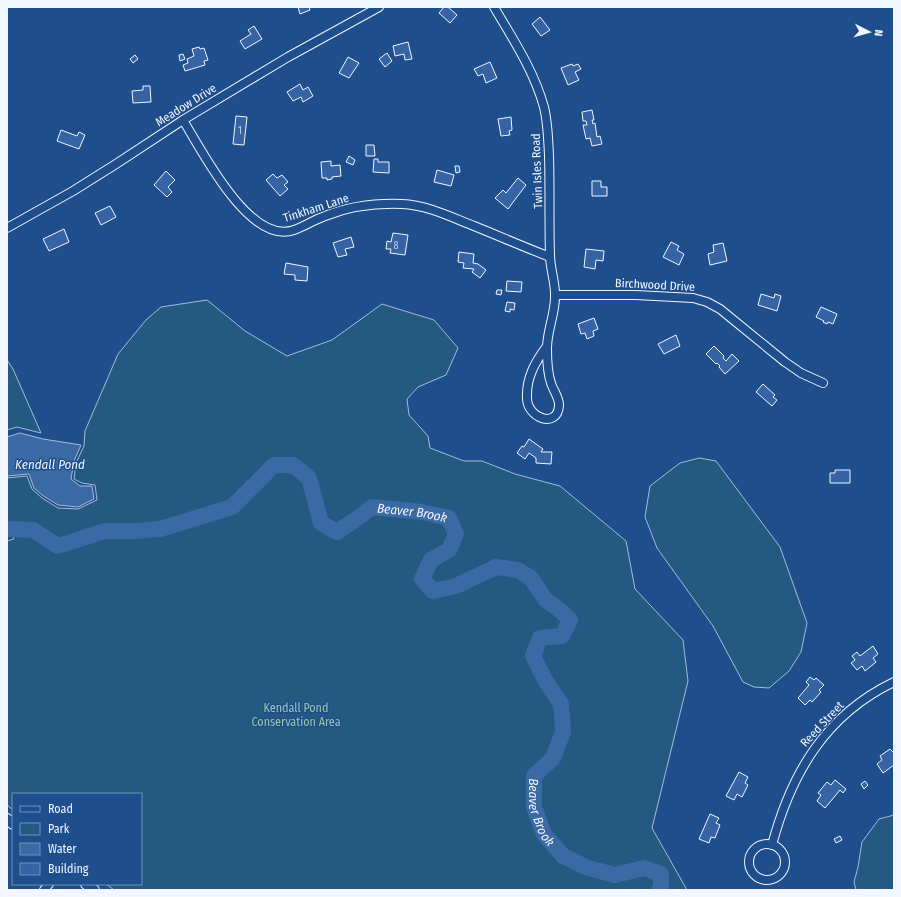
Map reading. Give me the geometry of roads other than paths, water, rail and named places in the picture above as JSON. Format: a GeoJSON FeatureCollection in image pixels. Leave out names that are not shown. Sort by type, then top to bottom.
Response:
{"type":"FeatureCollection","features":[{"type":"Feature","properties":{"kind":"street","name":"Meadow Drive"},"geometry":{"type":"LineString","coordinates":[[7,228],[91,179],[183,120],[288,57],[379,7]]}},
{"type":"Feature","properties":{"kind":"street","name":"Twin Isles Road"},"geometry":{"type":"LineString","coordinates":[[494,7],[534,79],[544,107],[548,127],[550,170],[550,257],[555,295],[546,346],[548,372],[559,405],[558,412],[549,419],[544,419],[532,412],[527,401],[528,383],[532,369],[546,346]]}},
{"type":"Feature","properties":{"kind":"street","name":"Tinkham Lane"},"geometry":{"type":"LineString","coordinates":[[183,120],[228,191],[241,207],[256,221],[278,232],[293,231],[323,216],[343,210],[370,205],[404,204],[443,213],[550,257]]}},
{"type":"Feature","properties":{"kind":"street","name":"Birchwood Drive"},"geometry":{"type":"LineString","coordinates":[[555,295],[636,295],[692,298],[707,302],[720,309],[785,362],[801,373],[823,383]]}},
{"type":"Feature","properties":{"kind":"street","name":"Reed Street"},"geometry":{"type":"LineString","coordinates":[[772,845],[791,790],[811,753],[822,738],[858,703],[894,682]]}},
{"type":"Feature","properties":{"kind":"street"},"geometry":{"type":"LineString","coordinates":[[765,844],[772,845],[779,848],[783,854],[784,866],[776,877],[769,880],[761,879],[752,871],[749,864],[750,856],[757,847],[765,844]]}},
{"type":"Feature","properties":{"kind":"water","name":"Kendall Pond"},"geometry":{"type":"Polygon","coordinates":[[[20,433],[43,439],[81,445],[74,461],[71,479],[80,486],[92,486],[94,499],[78,507],[58,505],[34,488],[29,474],[7,476],[7,437],[20,433]]]}},
{"type":"Feature","properties":{"kind":"waterway","name":"Beaver Brook"},"geometry":{"type":"LineString","coordinates":[[7,529],[33,530],[58,546],[105,531],[160,529],[232,507],[274,465],[293,465],[309,478],[321,523],[337,532],[372,507],[422,512],[449,518],[456,534],[449,550],[431,560],[422,579],[433,591],[456,586],[496,567],[518,570],[531,578],[545,599],[570,620],[562,636],[540,638],[533,656],[545,680],[561,704],[563,732],[553,758],[534,776],[534,807],[544,834],[563,856],[588,868],[615,875],[644,868],[661,874],[661,887],[659,890]]}},
{"type":"Feature","properties":{"kind":"park label","name":"Kendall Pond Conservation Area"},"geometry":{"type":"Point","coordinates":[296,715]}}]}
